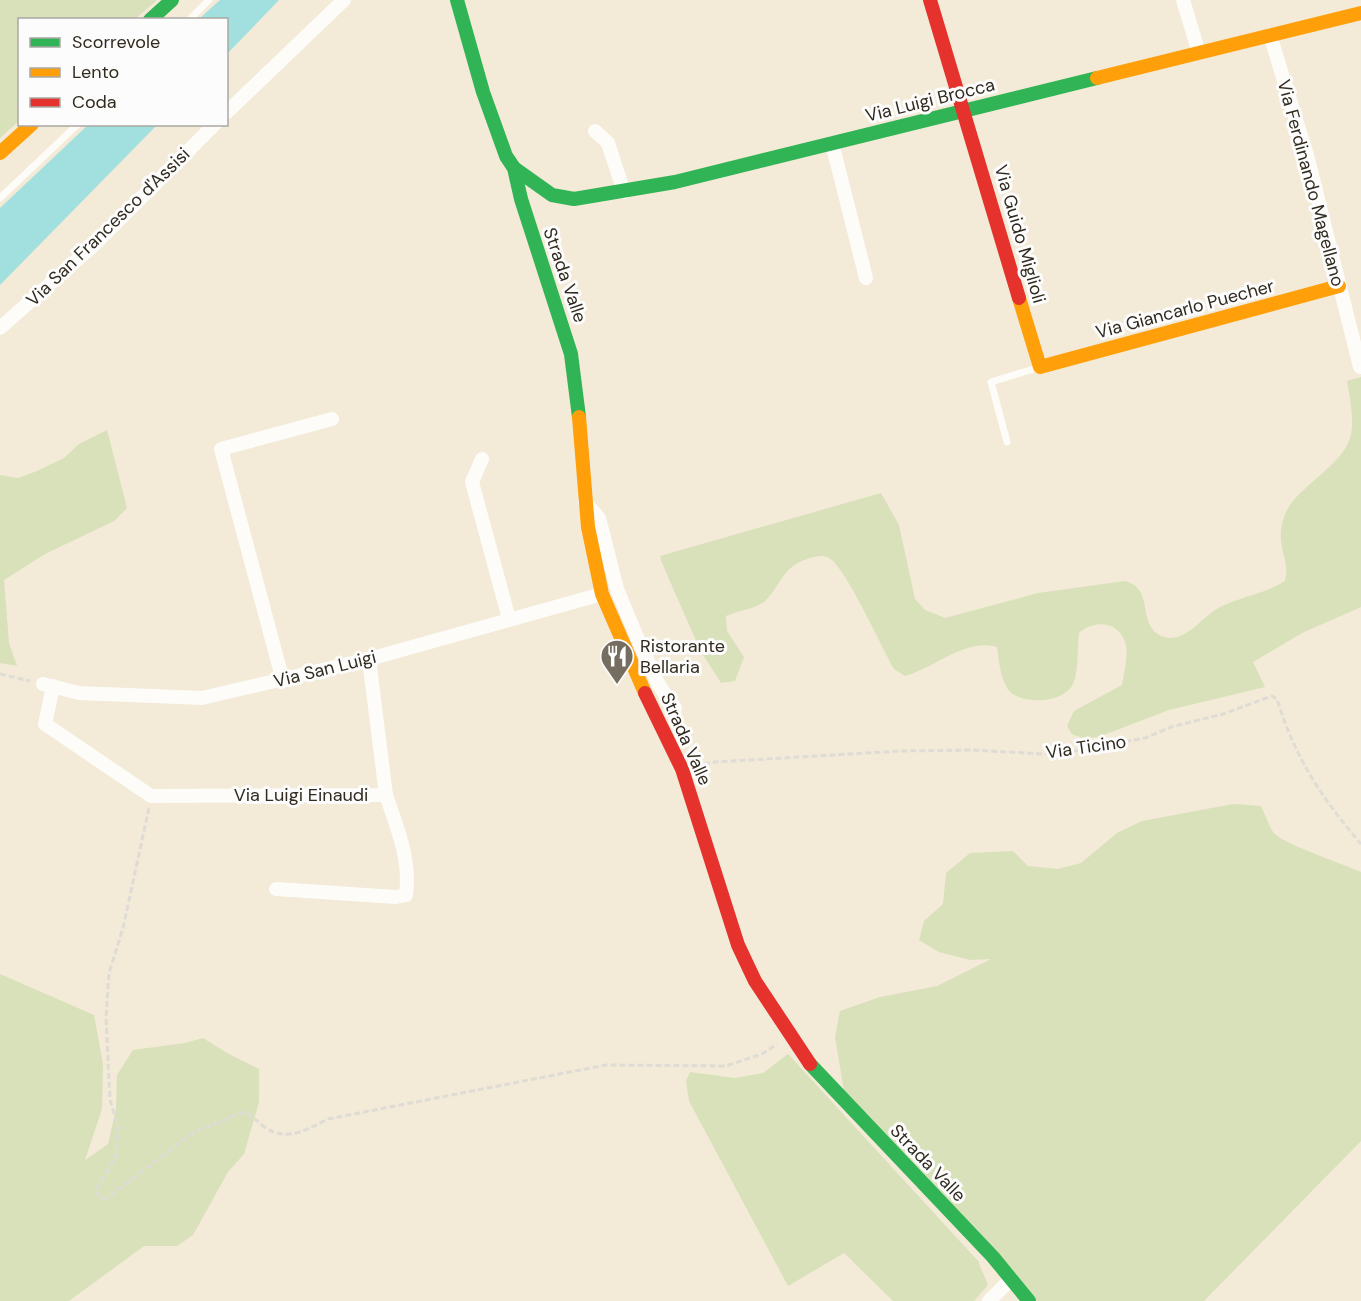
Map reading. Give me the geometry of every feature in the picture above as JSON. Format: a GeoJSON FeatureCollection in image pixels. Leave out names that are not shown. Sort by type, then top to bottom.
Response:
{"type":"FeatureCollection","features":[{"type":"Feature","properties":{"kind":"street"},"geometry":{"type":"LineString","coordinates":[[152,18],[172,0]]}},
{"type":"Feature","properties":{"kind":"street"},"geometry":{"type":"LineString","coordinates":[[228,111],[344,0]]}},
{"type":"Feature","properties":{"kind":"street","name":"Strada Valle"},"geometry":{"type":"LineString","coordinates":[[457,0],[483,92],[506,156],[514,168],[521,200],[571,354],[578,399],[585,502],[592,555],[602,594],[626,654],[682,769],[738,945],[788,1036],[825,1082],[959,1221],[1029,1301]]}},
{"type":"Feature","properties":{"kind":"street","name":"Via Guido Miglioli"},"geometry":{"type":"LineString","coordinates":[[930,0],[965,110],[1040,367]]}},
{"type":"Feature","properties":{"kind":"street"},"geometry":{"type":"LineString","coordinates":[[1183,0],[1198,53]]}},
{"type":"Feature","properties":{"kind":"street","name":"Via Luigi Brocca"},"geometry":{"type":"LineString","coordinates":[[514,168],[542,190],[564,198],[586,199],[832,143],[1361,13]]}},
{"type":"Feature","properties":{"kind":"street","name":"Via Ferdinando Magellano"},"geometry":{"type":"LineString","coordinates":[[1270,35],[1307,155],[1360,367]]}},
{"type":"Feature","properties":{"kind":"street"},"geometry":{"type":"LineString","coordinates":[[0,153],[30,126]]}},
{"type":"Feature","properties":{"kind":"street","name":"Via San Francesco d'Assisi"},"geometry":{"type":"LineString","coordinates":[[0,328],[95,244],[213,126]]}},
{"type":"Feature","properties":{"kind":"street"},"geometry":{"type":"LineString","coordinates":[[595,131],[608,143],[624,192]]}},
{"type":"Feature","properties":{"kind":"street"},"geometry":{"type":"LineString","coordinates":[[832,143],[866,278]]}},
{"type":"Feature","properties":{"kind":"street","name":"Via Giancarlo Puecher"},"geometry":{"type":"LineString","coordinates":[[1040,367],[1339,286]]}},
{"type":"Feature","properties":{"kind":"street"},"geometry":{"type":"LineString","coordinates":[[283,681],[221,449],[332,419]]}},
{"type":"Feature","properties":{"kind":"street"},"geometry":{"type":"LineString","coordinates":[[482,459],[472,482],[509,619]]}},
{"type":"Feature","properties":{"kind":"street"},"geometry":{"type":"LineString","coordinates":[[585,502],[599,518],[617,589],[639,642],[659,685],[675,708]]}},
{"type":"Feature","properties":{"kind":"street","name":"Via San Luigi"},"geometry":{"type":"LineString","coordinates":[[48,685],[79,693],[202,699],[369,659],[602,594]]}},
{"type":"Feature","properties":{"kind":"street","name":"Via Luigi Einaudi"},"geometry":{"type":"LineString","coordinates":[[151,796],[386,795],[369,659]]}},
{"type":"Feature","properties":{"kind":"street"},"geometry":{"type":"LineString","coordinates":[[48,685],[45,724],[151,796]]}},
{"type":"Feature","properties":{"kind":"street"},"geometry":{"type":"LineString","coordinates":[[276,889],[396,897],[406,895],[409,876],[405,855],[386,795]]}},
{"type":"Feature","properties":{"kind":"street"},"geometry":{"type":"LineString","coordinates":[[989,1301],[1011,1279]]}},
{"type":"Feature","properties":{"kind":"lane"},"geometry":{"type":"LineString","coordinates":[[191,18],[209,0]]}},
{"type":"Feature","properties":{"kind":"lane"},"geometry":{"type":"LineString","coordinates":[[0,198],[76,126]]}},
{"type":"Feature","properties":{"kind":"lane"},"geometry":{"type":"LineString","coordinates":[[1007,442],[991,382],[1040,367]]}},
{"type":"Feature","properties":{"kind":"path"},"geometry":{"type":"LineString","coordinates":[[0,674],[48,685]]}},
{"type":"Feature","properties":{"kind":"path","name":"Via Ticino"},"geometry":{"type":"LineString","coordinates":[[682,769],[715,762],[891,752],[972,750],[1044,754],[1075,751],[1146,738],[1171,727],[1223,714],[1272,696],[1277,699],[1293,745],[1312,781],[1361,844]]}},
{"type":"Feature","properties":{"kind":"path"},"geometry":{"type":"LineString","coordinates":[[151,796],[123,928],[108,973],[106,1018],[110,1100],[117,1126],[116,1157],[97,1188],[98,1196],[106,1199],[194,1132],[244,1112],[275,1133],[289,1135],[303,1132],[328,1119],[606,1065],[726,1066],[762,1054],[788,1036]]}},
{"type":"Feature","properties":{"kind":"green space"},"geometry":{"type":"Polygon","coordinates":[[[0,0],[157,0],[136,18],[18,18],[18,122],[0,138],[0,0]]]}},
{"type":"Feature","properties":{"kind":"green space"},"geometry":{"type":"Polygon","coordinates":[[[1361,377],[1361,607],[1302,633],[1253,662],[1265,687],[1169,710],[1101,736],[1085,739],[1072,734],[1067,726],[1074,711],[1122,685],[1126,647],[1122,635],[1111,626],[1098,624],[1079,633],[1077,666],[1073,684],[1068,691],[1051,699],[1030,700],[1013,694],[1007,688],[1003,678],[997,647],[985,645],[962,650],[905,676],[894,669],[853,591],[836,564],[829,558],[818,556],[793,566],[761,604],[726,616],[727,631],[744,657],[735,681],[721,683],[700,650],[660,556],[881,493],[899,525],[915,599],[925,610],[945,618],[1038,593],[1125,581],[1139,589],[1149,623],[1154,631],[1165,637],[1176,637],[1190,631],[1220,607],[1270,589],[1285,581],[1286,566],[1281,536],[1284,517],[1301,492],[1344,451],[1352,430],[1347,381],[1361,377]]]}},
{"type":"Feature","properties":{"kind":"green space"},"geometry":{"type":"Polygon","coordinates":[[[107,430],[127,508],[114,521],[45,554],[4,580],[9,643],[17,666],[0,663],[0,475],[18,478],[37,471],[64,458],[79,444],[107,430]]]}},
{"type":"Feature","properties":{"kind":"green space"},"geometry":{"type":"Polygon","coordinates":[[[1233,804],[1261,806],[1271,829],[1278,837],[1361,872],[1361,1141],[1204,1301],[1037,1301],[845,1097],[835,1037],[840,1011],[880,997],[937,986],[991,959],[970,960],[939,952],[919,940],[924,921],[943,904],[946,873],[970,853],[1013,851],[1028,866],[1058,869],[1081,863],[1117,833],[1142,821],[1233,804]]]}},
{"type":"Feature","properties":{"kind":"green space"},"geometry":{"type":"Polygon","coordinates":[[[0,974],[94,1015],[103,1064],[102,1109],[85,1160],[108,1144],[116,1109],[117,1075],[133,1050],[185,1043],[203,1038],[259,1069],[259,1102],[244,1154],[228,1172],[193,1235],[177,1246],[144,1246],[69,1301],[0,1301],[0,974]]]}},
{"type":"Feature","properties":{"kind":"green space"},"geometry":{"type":"Polygon","coordinates":[[[788,1054],[978,1261],[988,1285],[974,1301],[893,1301],[844,1253],[788,1286],[689,1101],[686,1081],[690,1072],[735,1078],[763,1073],[788,1054]]]}},
{"type":"Feature","properties":{"kind":"water"},"geometry":{"type":"Polygon","coordinates":[[[220,0],[279,0],[228,53],[228,18],[200,18],[220,0]]]}},
{"type":"Feature","properties":{"kind":"water"},"geometry":{"type":"Polygon","coordinates":[[[87,126],[156,126],[0,285],[0,208],[87,126]]]}},
{"type":"Feature","properties":{"kind":"traffic: fast"},"geometry":{"type":"LineString","coordinates":[[152,18],[172,0]]}},
{"type":"Feature","properties":{"kind":"traffic: fast"},"geometry":{"type":"LineString","coordinates":[[457,0],[483,92],[506,156],[514,168],[521,199],[571,354],[579,417]]}},
{"type":"Feature","properties":{"kind":"traffic: fast"},"geometry":{"type":"LineString","coordinates":[[514,168],[552,195],[574,199],[675,182],[1097,78]]}},
{"type":"Feature","properties":{"kind":"traffic: fast"},"geometry":{"type":"LineString","coordinates":[[810,1064],[993,1257],[1029,1301]]}},
{"type":"Feature","properties":{"kind":"traffic: slow"},"geometry":{"type":"LineString","coordinates":[[1097,78],[1361,13]]}},
{"type":"Feature","properties":{"kind":"traffic: slow"},"geometry":{"type":"LineString","coordinates":[[0,153],[30,126]]}},
{"type":"Feature","properties":{"kind":"traffic: slow"},"geometry":{"type":"LineString","coordinates":[[1019,298],[1040,367],[1339,286]]}},
{"type":"Feature","properties":{"kind":"traffic: slow"},"geometry":{"type":"LineString","coordinates":[[579,417],[588,527],[602,594],[645,693]]}},
{"type":"Feature","properties":{"kind":"traffic: jam"},"geometry":{"type":"LineString","coordinates":[[930,0],[1019,298]]}},
{"type":"Feature","properties":{"kind":"traffic: jam"},"geometry":{"type":"LineString","coordinates":[[645,693],[682,769],[738,945],[755,981],[810,1064]]}},
{"type":"Feature","properties":{"kind":"place","name":"Ristorante Bellaria"},"geometry":{"type":"Point","coordinates":[617,685]}}]}
